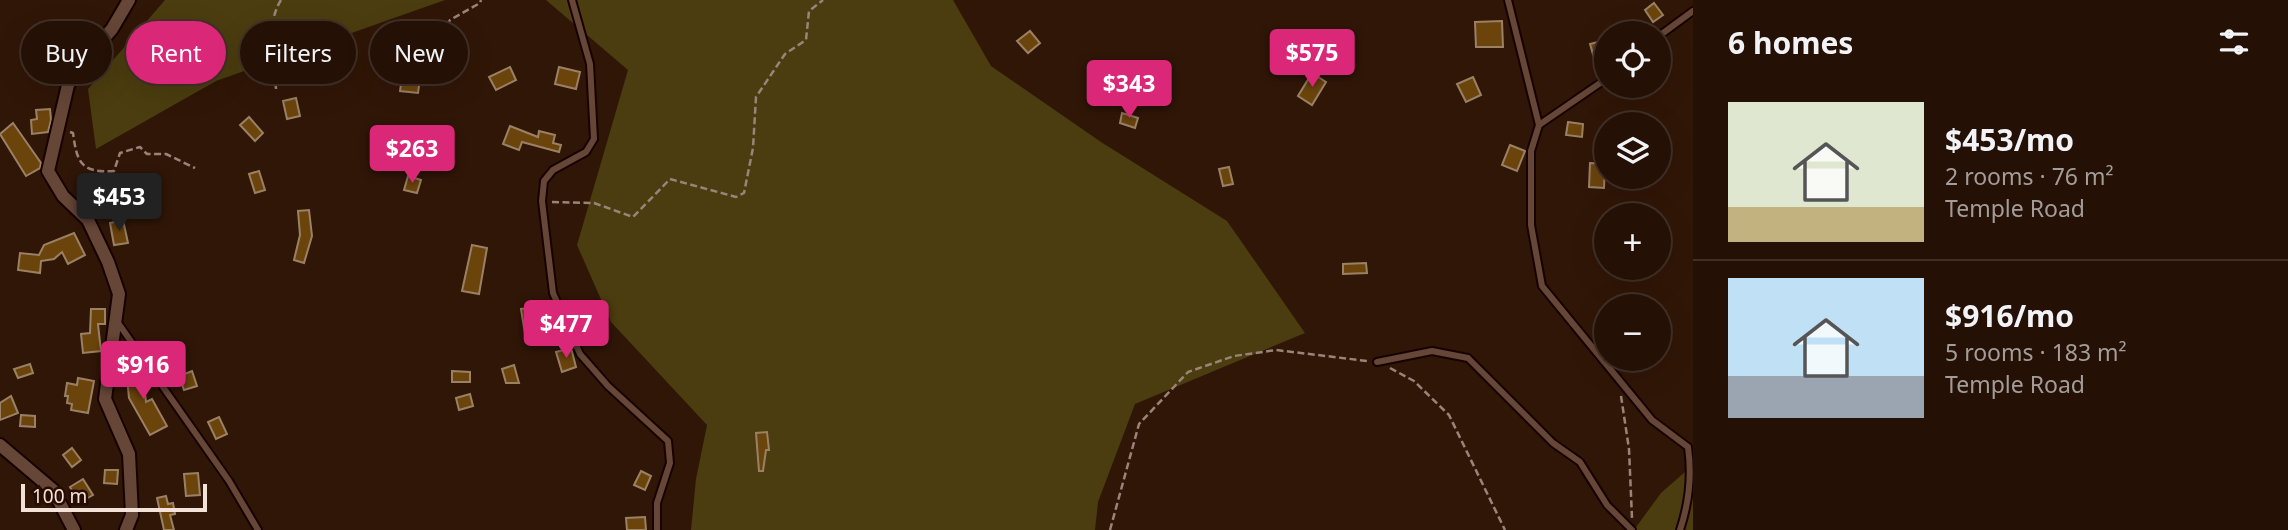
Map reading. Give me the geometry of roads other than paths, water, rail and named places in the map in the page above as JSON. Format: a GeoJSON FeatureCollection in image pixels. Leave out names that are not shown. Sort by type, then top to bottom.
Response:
{"type":"FeatureCollection","features":[{"type":"Feature","properties":{"kind":"street"},"geometry":{"type":"LineString","coordinates":[[126,530],[132,514],[129,454],[105,399],[119,294],[108,261],[88,220],[63,196],[48,170],[68,85],[76,69],[112,29],[129,0]]}},
{"type":"Feature","properties":{"kind":"street"},"geometry":{"type":"LineString","coordinates":[[0,445],[53,490],[75,530]]}},
{"type":"Feature","properties":{"kind":"lane"},"geometry":{"type":"LineString","coordinates":[[572,0],[590,64],[594,139],[586,152],[553,170],[544,181],[542,201],[553,293],[580,354],[608,386],[668,441],[670,463],[657,503],[657,530]]}},
{"type":"Feature","properties":{"kind":"lane"},"geometry":{"type":"LineString","coordinates":[[1508,0],[1539,125],[1531,151],[1531,225],[1542,286],[1652,420],[1688,447],[1691,467],[1685,514],[1680,530]]}},
{"type":"Feature","properties":{"kind":"lane"},"geometry":{"type":"LineString","coordinates":[[1671,27],[1693,11]]}},
{"type":"Feature","properties":{"kind":"lane"},"geometry":{"type":"LineString","coordinates":[[1539,125],[1594,87]]}},
{"type":"Feature","properties":{"kind":"lane"},"geometry":{"type":"LineString","coordinates":[[115,319],[229,481],[258,530]]}},
{"type":"Feature","properties":{"kind":"lane"},"geometry":{"type":"LineString","coordinates":[[1377,362],[1432,351],[1468,358],[1553,443],[1580,462],[1607,505],[1632,530]]}}]}
